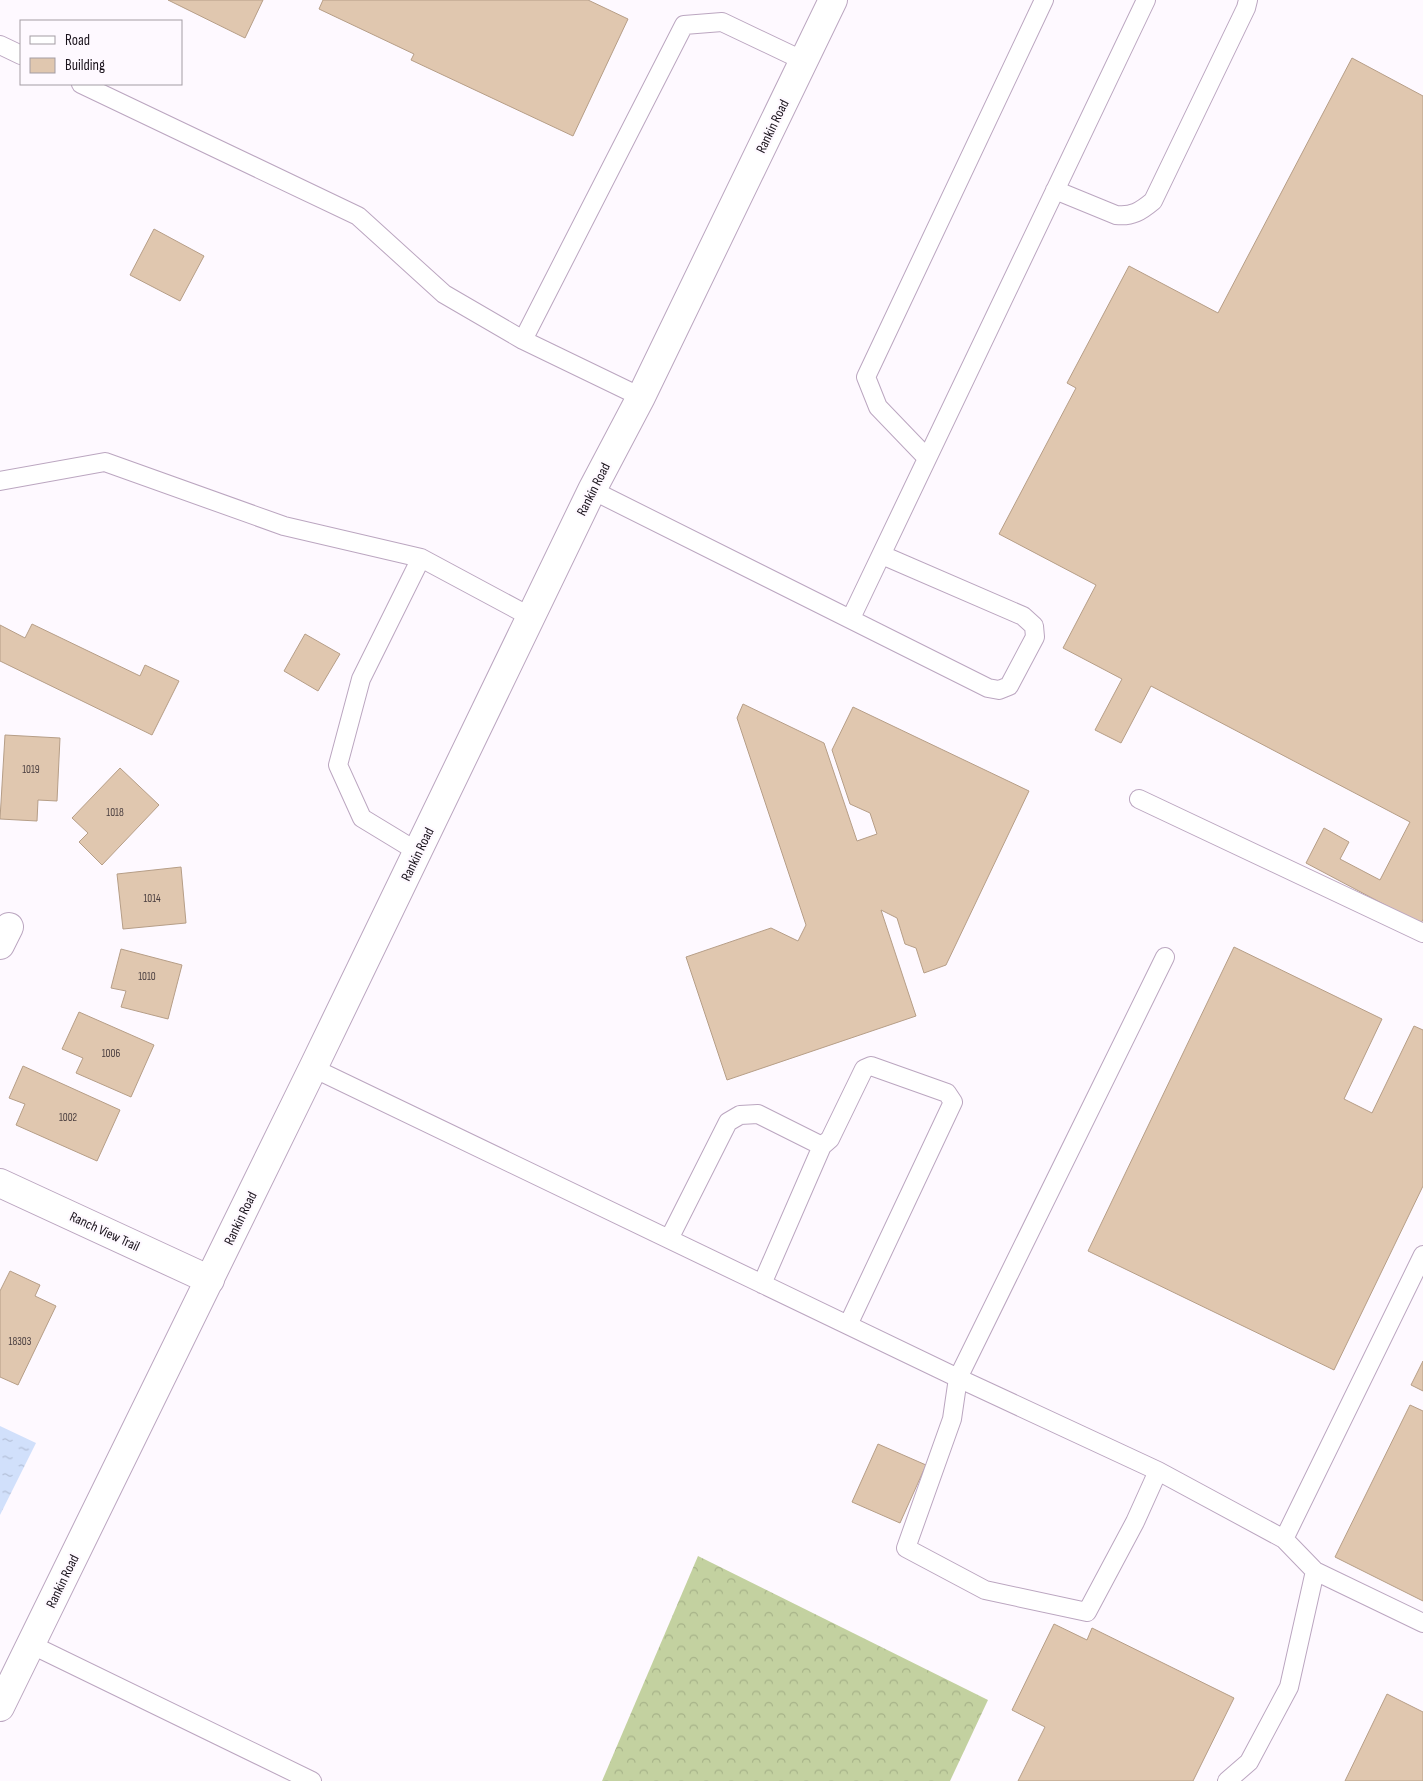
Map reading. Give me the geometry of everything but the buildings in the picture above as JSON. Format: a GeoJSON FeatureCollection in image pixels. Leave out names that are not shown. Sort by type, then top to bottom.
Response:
{"type":"FeatureCollection","features":[{"type":"Feature","properties":{"kind":"main road","name":"Rankin Road"},"geometry":{"type":"LineString","coordinates":[[0,1707],[210,1280],[592,490],[641,396],[833,0]]}},
{"type":"Feature","properties":{"kind":"main road","name":"Ranch View Trail"},"geometry":{"type":"LineString","coordinates":[[0,1183],[210,1280]]}},
{"type":"Feature","properties":{"kind":"lane"},"geometry":{"type":"LineString","coordinates":[[928,458],[878,407],[866,377],[1044,0]]}},
{"type":"Feature","properties":{"kind":"lane"},"geometry":{"type":"LineString","coordinates":[[851,618],[1146,0]]}},
{"type":"Feature","properties":{"kind":"lane"},"geometry":{"type":"LineString","coordinates":[[1055,190],[1116,215],[1125,216],[1139,213],[1153,201],[1246,8],[1248,0]]}},
{"type":"Feature","properties":{"kind":"lane"},"geometry":{"type":"LineString","coordinates":[[523,340],[684,25],[722,22],[804,61]]}},
{"type":"Feature","properties":{"kind":"lane"},"geometry":{"type":"LineString","coordinates":[[0,45],[20,55]]}},
{"type":"Feature","properties":{"kind":"lane"},"geometry":{"type":"LineString","coordinates":[[83,85],[358,216],[444,294],[523,340],[641,396]]}},
{"type":"Feature","properties":{"kind":"lane"},"geometry":{"type":"LineString","coordinates":[[0,481],[105,462],[284,526],[421,558],[531,617]]}},
{"type":"Feature","properties":{"kind":"lane"},"geometry":{"type":"LineString","coordinates":[[592,490],[988,688],[999,690],[1009,686],[1035,637],[1034,626],[1023,616],[882,555]]}},
{"type":"Feature","properties":{"kind":"lane"},"geometry":{"type":"LineString","coordinates":[[418,852],[362,818],[338,766],[361,679],[421,558]]}},
{"type":"Feature","properties":{"kind":"lane"},"geometry":{"type":"LineString","coordinates":[[1139,799],[1423,933]]}},
{"type":"Feature","properties":{"kind":"lane"},"geometry":{"type":"LineString","coordinates":[[1158,1471],[1135,1522],[1087,1612],[985,1590],[906,1548],[952,1419],[958,1378],[1165,957]]}},
{"type":"Feature","properties":{"kind":"lane"},"geometry":{"type":"LineString","coordinates":[[762,1284],[822,1146],[830,1139],[864,1069],[871,1066],[947,1093],[953,1102],[848,1325]]}},
{"type":"Feature","properties":{"kind":"lane"},"geometry":{"type":"LineString","coordinates":[[313,1068],[958,1378],[1158,1471],[1284,1539],[1315,1571],[1423,1623]]}},
{"type":"Feature","properties":{"kind":"lane"},"geometry":{"type":"LineString","coordinates":[[669,1239],[728,1122],[740,1115],[758,1114],[822,1146]]}},
{"type":"Feature","properties":{"kind":"lane"},"geometry":{"type":"LineString","coordinates":[[1284,1539],[1423,1255]]}},
{"type":"Feature","properties":{"kind":"lane"},"geometry":{"type":"LineString","coordinates":[[1228,1781],[1249,1762],[1289,1687],[1315,1571]]}},
{"type":"Feature","properties":{"kind":"lane"},"geometry":{"type":"LineString","coordinates":[[30,1644],[312,1781]]}},
{"type":"Feature","properties":{"kind":"green space"},"geometry":{"type":"Polygon","coordinates":[[[698,1556],[988,1700],[950,1781],[602,1781],[698,1556]]]}},
{"type":"Feature","properties":{"kind":"water"},"geometry":{"type":"Polygon","coordinates":[[[0,1426],[36,1443],[0,1515],[0,1426]]]}}]}
